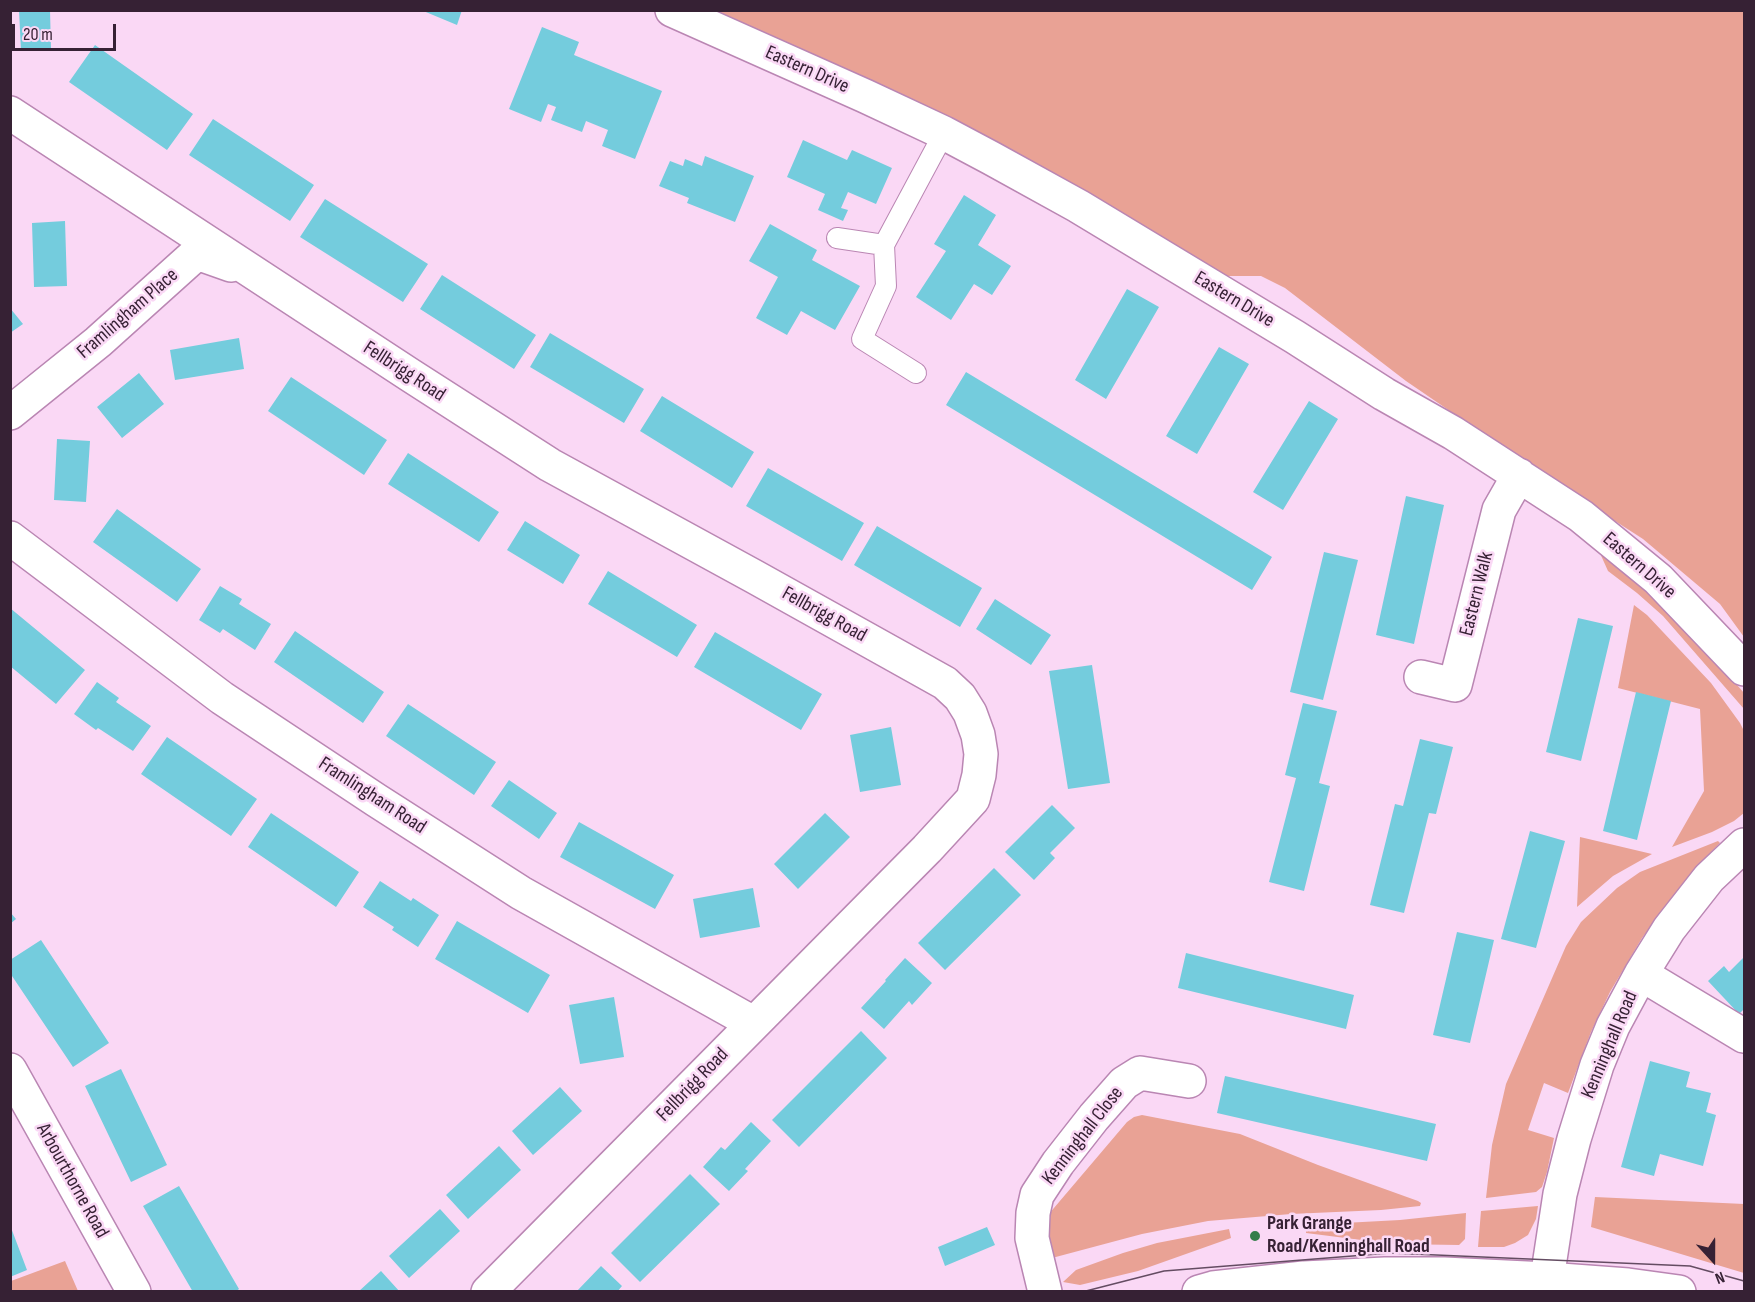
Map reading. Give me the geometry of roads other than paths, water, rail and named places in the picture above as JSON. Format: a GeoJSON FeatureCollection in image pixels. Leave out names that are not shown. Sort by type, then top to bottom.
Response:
{"type":"FeatureCollection","features":[{"type":"Feature","properties":{"kind":"street","name":"Eastern Drive"},"geometry":{"type":"LineString","coordinates":[[672,10],[944,133],[1078,206],[1519,474],[1581,516],[1658,579],[1744,669]]}},
{"type":"Feature","properties":{"kind":"street","name":"Fellbrigg Road"},"geometry":{"type":"LineString","coordinates":[[10,113],[550,465],[945,683],[960,697],[970,713],[978,735],[981,754],[973,799],[927,849],[488,1292]]}},
{"type":"Feature","properties":{"kind":"street","name":"Framlingham Place"},"geometry":{"type":"LineString","coordinates":[[10,413],[98,342],[197,253],[255,274]]}},
{"type":"Feature","properties":{"kind":"street","name":"Eastern Walk"},"geometry":{"type":"LineString","coordinates":[[1421,677],[1455,684],[1498,510],[1519,474]]}},
{"type":"Feature","properties":{"kind":"street","name":"Framlingham Road"},"geometry":{"type":"LineString","coordinates":[[10,538],[222,698],[367,794],[522,893],[753,1023]]}},
{"type":"Feature","properties":{"kind":"street","name":"Kenninghall Road"},"geometry":{"type":"LineString","coordinates":[[1547,1279],[1560,1194],[1574,1138],[1597,1065],[1613,1026],[1669,929],[1709,878],[1744,845]]}},
{"type":"Feature","properties":{"kind":"street"},"geometry":{"type":"LineString","coordinates":[[1641,974],[1744,1036]]}},
{"type":"Feature","properties":{"kind":"street","name":"Arbourthorne Road"},"geometry":{"type":"LineString","coordinates":[[10,1070],[134,1292]]}},
{"type":"Feature","properties":{"kind":"street","name":"Kenninghall Close"},"geometry":{"type":"LineString","coordinates":[[1045,1292],[1032,1238],[1033,1213],[1037,1195],[1058,1163],[1124,1083],[1140,1073],[1189,1081]]}},
{"type":"Feature","properties":{"kind":"street"},"geometry":{"type":"LineString","coordinates":[[1199,1292],[1214,1288],[1304,1278],[1384,1283],[1444,1274],[1628,1285],[1679,1292]]}},
{"type":"Feature","properties":{"kind":"lane"},"geometry":{"type":"LineString","coordinates":[[916,374],[862,339],[886,286],[884,245],[944,133]]}},
{"type":"Feature","properties":{"kind":"lane"},"geometry":{"type":"LineString","coordinates":[[837,238],[884,245]]}},
{"type":"Feature","properties":{"kind":"tram line"},"geometry":{"type":"LineString","coordinates":[[1082,1292],[1164,1271],[1390,1253],[1690,1266],[1744,1281]]}},
{"type":"Feature","properties":{"kind":"place","name":"Park Grange Road/Kenninghall Road"},"geometry":{"type":"Point","coordinates":[1255,1236]}}]}
